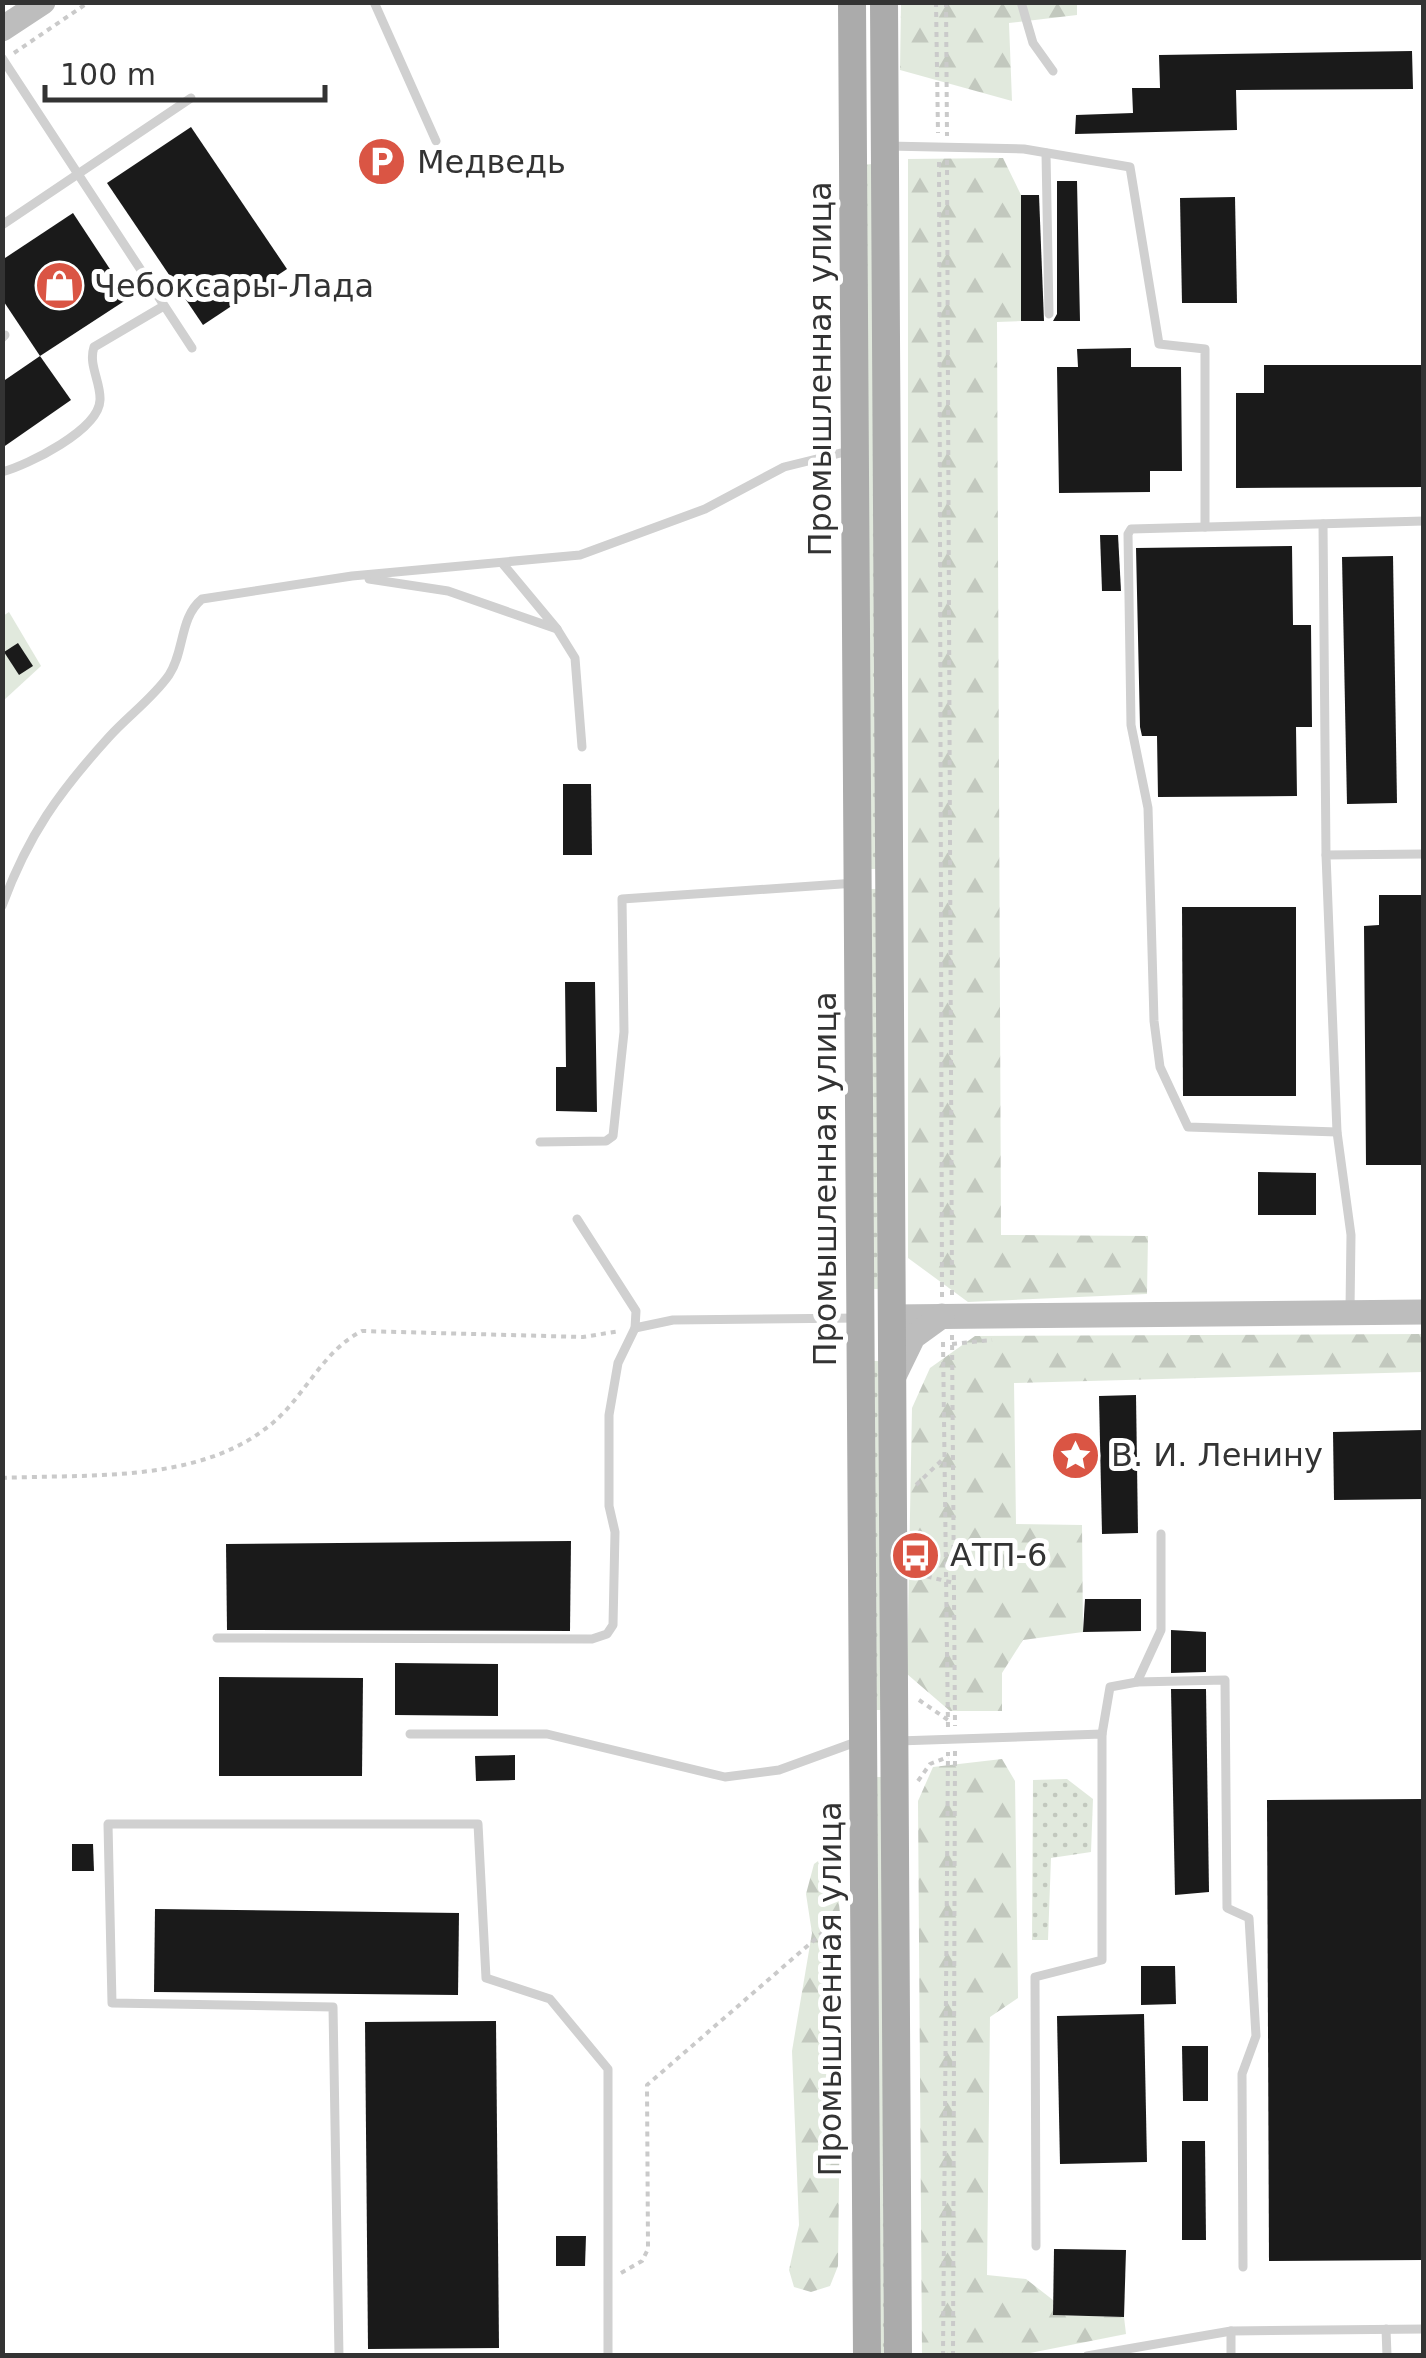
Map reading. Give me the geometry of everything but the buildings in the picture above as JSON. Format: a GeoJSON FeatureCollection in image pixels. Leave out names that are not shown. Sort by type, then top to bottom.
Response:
{"type":"FeatureCollection","features":[{"type":"Feature","properties":{"kind":"main road","name":"Промышленная улица"},"geometry":{"type":"LineString","coordinates":[[852,2],[867,2356]]}},
{"type":"Feature","properties":{"kind":"main road","name":"Промышленная улица"},"geometry":{"type":"LineString","coordinates":[[884,2],[898,2356]]}},
{"type":"Feature","properties":{"kind":"main road"},"geometry":{"type":"LineString","coordinates":[[854,146],[884,146]]}},
{"type":"Feature","properties":{"kind":"main road"},"geometry":{"type":"LineString","coordinates":[[858,882],[889,882]]}},
{"type":"Feature","properties":{"kind":"main road"},"geometry":{"type":"LineString","coordinates":[[861,1318],[892,1317]]}},
{"type":"Feature","properties":{"kind":"main road"},"geometry":{"type":"LineString","coordinates":[[864,1741],[895,1742]]}},
{"type":"Feature","properties":{"kind":"street"},"geometry":{"type":"LineString","coordinates":[[2,29],[43,2]]}},
{"type":"Feature","properties":{"kind":"street","name":"Промышленная улица"},"geometry":{"type":"LineString","coordinates":[[892,1317],[1424,1312]]}},
{"type":"Feature","properties":{"kind":"street"},"geometry":{"type":"LineString","coordinates":[[892,1380],[912,1337],[947,1316]]}},
{"type":"Feature","properties":{"kind":"lane"},"geometry":{"type":"LineString","coordinates":[[374,2],[436,141]]}},
{"type":"Feature","properties":{"kind":"lane"},"geometry":{"type":"LineString","coordinates":[[1021,2],[1033,43],[1053,72]]}},
{"type":"Feature","properties":{"kind":"lane"},"geometry":{"type":"LineString","coordinates":[[3,59],[192,348]]}},
{"type":"Feature","properties":{"kind":"lane"},"geometry":{"type":"LineString","coordinates":[[2,225],[191,98]]}},
{"type":"Feature","properties":{"kind":"lane"},"geometry":{"type":"LineString","coordinates":[[884,146],[1046,154],[1130,167],[1159,344],[1205,348],[1205,527]]}},
{"type":"Feature","properties":{"kind":"lane"},"geometry":{"type":"LineString","coordinates":[[1046,154],[1050,314]]}},
{"type":"Feature","properties":{"kind":"lane"},"geometry":{"type":"LineString","coordinates":[[2,472],[20,468],[83,430],[98,413],[101,398],[91,356],[94,347],[162,307]]}},
{"type":"Feature","properties":{"kind":"lane"},"geometry":{"type":"LineString","coordinates":[[2,906],[40,820],[110,736],[167,678],[178,659],[192,608],[202,599],[352,576],[580,554],[706,509],[784,466],[856,449]]}},
{"type":"Feature","properties":{"kind":"lane"},"geometry":{"type":"LineString","coordinates":[[1337,1132],[1188,1127],[1160,1067],[1154,1021],[1148,808],[1131,725],[1128,534],[1132,530],[1424,521]]}},
{"type":"Feature","properties":{"kind":"lane"},"geometry":{"type":"LineString","coordinates":[[1322,524],[1326,856],[1337,1132],[1351,1236],[1350,1312]]}},
{"type":"Feature","properties":{"kind":"lane"},"geometry":{"type":"LineString","coordinates":[[503,564],[576,658],[582,747]]}},
{"type":"Feature","properties":{"kind":"lane"},"geometry":{"type":"LineString","coordinates":[[352,576],[448,592],[557,629]]}},
{"type":"Feature","properties":{"kind":"lane"},"geometry":{"type":"LineString","coordinates":[[1326,856],[1424,854]]}},
{"type":"Feature","properties":{"kind":"lane"},"geometry":{"type":"LineString","coordinates":[[540,1142],[606,1141],[613,1136],[624,1032],[622,899],[858,882]]}},
{"type":"Feature","properties":{"kind":"lane"},"geometry":{"type":"LineString","coordinates":[[218,1638],[592,1639],[608,1634],[612,1625],[614,1532],[609,1506],[609,1415],[618,1363],[635,1328],[636,1311],[577,1219]]}},
{"type":"Feature","properties":{"kind":"lane"},"geometry":{"type":"LineString","coordinates":[[635,1328],[672,1320],[861,1318]]}},
{"type":"Feature","properties":{"kind":"lane"},"geometry":{"type":"LineString","coordinates":[[1137,1682],[1161,1630],[1161,1534]]}},
{"type":"Feature","properties":{"kind":"lane"},"geometry":{"type":"LineString","coordinates":[[1036,2246],[1035,1977],[1102,1960],[1102,1734],[1110,1687],[1137,1682],[1225,1680],[1227,1908],[1249,1918],[1256,2036],[1242,2074],[1243,2268]]}},
{"type":"Feature","properties":{"kind":"lane"},"geometry":{"type":"LineString","coordinates":[[410,1734],[548,1734],[725,1776],[778,1770],[864,1741]]}},
{"type":"Feature","properties":{"kind":"lane"},"geometry":{"type":"LineString","coordinates":[[895,1742],[1102,1734]]}},
{"type":"Feature","properties":{"kind":"lane"},"geometry":{"type":"LineString","coordinates":[[339,2356],[333,2006],[112,2004],[108,1824],[478,1824],[486,1978],[550,1999],[608,2069],[608,2356]]}},
{"type":"Feature","properties":{"kind":"lane"},"geometry":{"type":"LineString","coordinates":[[1087,2356],[1231,2331],[1424,2329]]}},
{"type":"Feature","properties":{"kind":"lane"},"geometry":{"type":"LineString","coordinates":[[1386,2330],[1387,2356]]}},
{"type":"Feature","properties":{"kind":"lane"},"geometry":{"type":"LineString","coordinates":[[1231,2331],[1231,2356]]}},
{"type":"Feature","properties":{"kind":"path"},"geometry":{"type":"LineString","coordinates":[[3,59],[90,2]]}},
{"type":"Feature","properties":{"kind":"path"},"geometry":{"type":"LineString","coordinates":[[936,2],[943,146],[947,1316],[954,1583],[953,2356]]}},
{"type":"Feature","properties":{"kind":"path"},"geometry":{"type":"LineString","coordinates":[[944,2356],[948,1757],[952,1741],[944,1458],[946,2]]}},
{"type":"Feature","properties":{"kind":"path"},"geometry":{"type":"LineString","coordinates":[[2,1478],[138,1472],[225,1454],[268,1428],[343,1341],[362,1331],[583,1336],[635,1328]]}},
{"type":"Feature","properties":{"kind":"path"},"geometry":{"type":"LineString","coordinates":[[944,1458],[953,1458]]}},
{"type":"Feature","properties":{"kind":"path"},"geometry":{"type":"LineString","coordinates":[[908,1571],[954,1583]]}},
{"type":"Feature","properties":{"kind":"path"},"geometry":{"type":"LineString","coordinates":[[903,1782],[918,1782],[930,1764],[948,1757]]}},
{"type":"Feature","properties":{"kind":"path"},"geometry":{"type":"LineString","coordinates":[[609,2280],[642,2260],[648,2249],[647,2084],[844,1914]]}},
{"type":"Feature","properties":{"kind":"green space"},"geometry":{"type":"Polygon","coordinates":[[[901,3],[1077,3],[1077,15],[1009,23],[1012,101],[900,70],[901,3]]]}},
{"type":"Feature","properties":{"kind":"green space"},"geometry":{"type":"Polygon","coordinates":[[[1003,158],[1021,195],[1021,321],[997,322],[1001,1235],[1148,1236],[1147,1294],[968,1302],[908,1258],[908,159],[1003,158]]]}},
{"type":"Feature","properties":{"kind":"green space"},"geometry":{"type":"Polygon","coordinates":[[[872,164],[876,869],[868,869],[863,165],[872,164]]]}},
{"type":"Feature","properties":{"kind":"green space"},"geometry":{"type":"Polygon","coordinates":[[[9,612],[41,666],[3,701],[3,616],[9,612]]]}},
{"type":"Feature","properties":{"kind":"green space"},"geometry":{"type":"Polygon","coordinates":[[[867,889],[876,889],[880,1289],[870,1289],[867,889]]]}},
{"type":"Feature","properties":{"kind":"green space"},"geometry":{"type":"Polygon","coordinates":[[[1423,1334],[1423,1372],[1014,1383],[1016,1524],[1082,1525],[1083,1632],[1023,1640],[1002,1673],[1002,1711],[950,1711],[907,1674],[912,1408],[930,1368],[975,1336],[1423,1334]]]}},
{"type":"Feature","properties":{"kind":"green space"},"geometry":{"type":"Polygon","coordinates":[[[871,1361],[882,1361],[885,1710],[874,1710],[871,1361]]]}},
{"type":"Feature","properties":{"kind":"green space"},"geometry":{"type":"Polygon","coordinates":[[[1002,1759],[1015,1781],[1018,1998],[990,2017],[987,2275],[1026,2279],[1053,2300],[1053,2315],[1124,2317],[1126,2334],[1020,2355],[922,2355],[918,1801],[933,1767],[1002,1759]]]}},
{"type":"Feature","properties":{"kind":"green space"},"geometry":{"type":"Polygon","coordinates":[[[874,1777],[885,1777],[889,2356],[878,2355],[874,1777]]]}},
{"type":"Feature","properties":{"kind":"green space"},"geometry":{"type":"Polygon","coordinates":[[[1067,1779],[1093,1799],[1091,1852],[1051,1858],[1048,1940],[1032,1940],[1033,1780],[1067,1779]]]}},
{"type":"Feature","properties":{"kind":"green space"},"geometry":{"type":"Polygon","coordinates":[[[825,1856],[835,1865],[842,1933],[838,2266],[830,2286],[811,2292],[794,2287],[789,2270],[799,2225],[792,2051],[812,1933],[806,1894],[814,1864],[825,1856]]]}},
{"type":"Feature","properties":{"kind":"place","name":"Медведь"},"geometry":{"type":"Point","coordinates":[382,162]}},
{"type":"Feature","properties":{"kind":"place","name":"Чебоксары-Лада"},"geometry":{"type":"Point","coordinates":[59,286]}},
{"type":"Feature","properties":{"kind":"place","name":"В. И. Ленину"},"geometry":{"type":"Point","coordinates":[1076,1455]}},
{"type":"Feature","properties":{"kind":"place","name":"АТП-6"},"geometry":{"type":"Point","coordinates":[915,1555]}}]}
